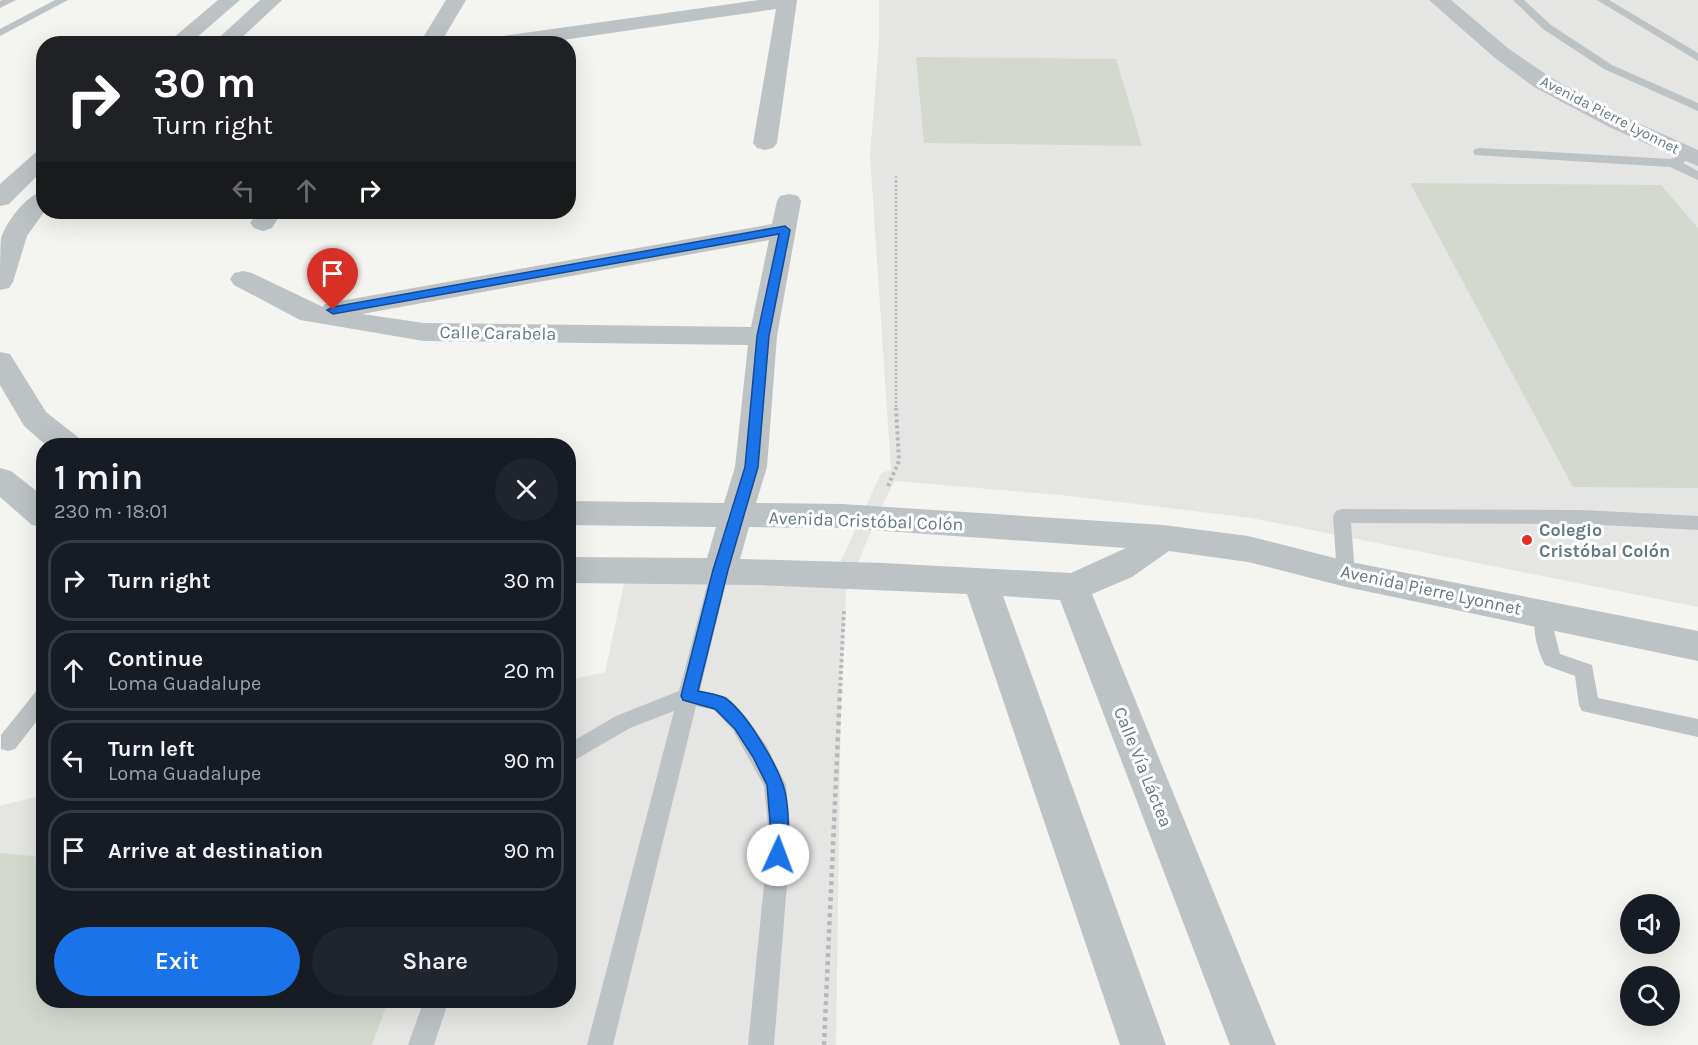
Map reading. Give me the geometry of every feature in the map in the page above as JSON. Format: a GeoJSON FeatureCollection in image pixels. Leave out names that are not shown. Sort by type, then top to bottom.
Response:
{"type":"FeatureCollection","features":[{"type":"Feature","properties":{"kind":"street"},"geometry":{"type":"LineString","coordinates":[[186,36],[230,0]]}},
{"type":"Feature","properties":{"kind":"street"},"geometry":{"type":"LineString","coordinates":[[231,36],[272,0]]}},
{"type":"Feature","properties":{"kind":"street"},"geometry":{"type":"LineString","coordinates":[[434,36],[456,0]]}},
{"type":"Feature","properties":{"kind":"street","name":"Avenida Pierre Lyonnet"},"geometry":{"type":"LineString","coordinates":[[1438,0],[1501,53],[1542,82],[1687,159]]}},
{"type":"Feature","properties":{"kind":"street"},"geometry":{"type":"LineString","coordinates":[[576,40],[624,17],[786,1],[765,143]]}},
{"type":"Feature","properties":{"kind":"street"},"geometry":{"type":"LineString","coordinates":[[0,199],[36,163]]}},
{"type":"Feature","properties":{"kind":"street"},"geometry":{"type":"LineString","coordinates":[[720,570],[751,467],[763,336],[789,201]]}},
{"type":"Feature","properties":{"kind":"street"},"geometry":{"type":"LineString","coordinates":[[0,282],[6,255],[25,216],[36,206]]}},
{"type":"Feature","properties":{"kind":"street"},"geometry":{"type":"LineString","coordinates":[[310,314],[785,230]]}},
{"type":"Feature","properties":{"kind":"street","name":"Calle Carabela"},"geometry":{"type":"LineString","coordinates":[[243,279],[310,314],[424,332],[763,336]]}},
{"type":"Feature","properties":{"kind":"street"},"geometry":{"type":"LineString","coordinates":[[0,361],[35,419],[58,438]]}},
{"type":"Feature","properties":{"kind":"street"},"geometry":{"type":"LineString","coordinates":[[0,479],[36,509]]}},
{"type":"Feature","properties":{"kind":"street","name":"Avenida Cristóbal Colón"},"geometry":{"type":"LineString","coordinates":[[576,513],[842,516],[1163,538]]}},
{"type":"Feature","properties":{"kind":"street"},"geometry":{"type":"LineString","coordinates":[[576,570],[720,570],[1072,587],[1108,575],[1141,557],[1163,538]]}},
{"type":"Feature","properties":{"kind":"street","name":"Avenida Pierre Lyonnet"},"geometry":{"type":"LineString","coordinates":[[1163,538],[1248,549],[1346,574],[1698,646]]}},
{"type":"Feature","properties":{"kind":"street"},"geometry":{"type":"LineString","coordinates":[[980,581],[1143,1045]]}},
{"type":"Feature","properties":{"kind":"street","name":"Calle Vía Láctea"},"geometry":{"type":"LineString","coordinates":[[1072,587],[1253,1045]]}},
{"type":"Feature","properties":{"kind":"lane"},"geometry":{"type":"LineString","coordinates":[[0,5],[11,0]]}},
{"type":"Feature","properties":{"kind":"lane"},"geometry":{"type":"LineString","coordinates":[[0,33],[63,0]]}},
{"type":"Feature","properties":{"kind":"lane"},"geometry":{"type":"LineString","coordinates":[[1518,0],[1546,27],[1608,67],[1698,107]]}},
{"type":"Feature","properties":{"kind":"lane"},"geometry":{"type":"LineString","coordinates":[[1602,0],[1698,58]]}},
{"type":"Feature","properties":{"kind":"lane"},"geometry":{"type":"LineString","coordinates":[[1479,152],[1687,159],[1698,176]]}},
{"type":"Feature","properties":{"kind":"lane"},"geometry":{"type":"LineString","coordinates":[[1346,574],[1342,516],[1583,517],[1698,523]]}},
{"type":"Feature","properties":{"kind":"lane"},"geometry":{"type":"LineString","coordinates":[[600,1045],[720,570]]}},
{"type":"Feature","properties":{"kind":"lane"},"geometry":{"type":"LineString","coordinates":[[1545,614],[1544,631],[1552,660],[1585,671],[1589,705],[1698,728]]}},
{"type":"Feature","properties":{"kind":"lane"},"geometry":{"type":"LineString","coordinates":[[576,750],[623,722],[689,696],[720,703],[740,724],[758,752],[775,785],[780,834],[761,1045]]}},
{"type":"Feature","properties":{"kind":"lane"},"geometry":{"type":"LineString","coordinates":[[9,742],[36,707]]}},
{"type":"Feature","properties":{"kind":"lane"},"geometry":{"type":"LineString","coordinates":[[421,1045],[433,1008]]}},
{"type":"Feature","properties":{"kind":"path"},"geometry":{"type":"LineString","coordinates":[[892,477],[899,461],[896,425],[896,176]]}},
{"type":"Feature","properties":{"kind":"path"},"geometry":{"type":"LineString","coordinates":[[824,1045],[844,600]]}},
{"type":"Feature","properties":{"kind":"shaded area","name":"Colegio Cristóbal Colón"},"geometry":{"type":"Polygon","coordinates":[[[879,0],[1698,0],[1698,607],[1251,518],[1070,496],[895,481],[881,507],[846,592],[841,691],[836,1045],[0,1045],[0,806],[36,797],[36,1008],[576,1008],[576,678],[605,672],[625,579],[837,570],[881,473],[891,470],[870,155],[879,43],[879,0]]]}},
{"type":"Feature","properties":{"kind":"shaded area"},"geometry":{"type":"Polygon","coordinates":[[[916,57],[1116,59],[1142,146],[924,143],[916,57]]]}},
{"type":"Feature","properties":{"kind":"shaded area"},"geometry":{"type":"Polygon","coordinates":[[[1410,183],[1661,185],[1698,228],[1698,488],[1573,487],[1410,183]]]}},
{"type":"Feature","properties":{"kind":"shaded area"},"geometry":{"type":"Polygon","coordinates":[[[0,853],[36,856],[36,1008],[385,1008],[372,1045],[0,1045],[0,853]]]}},
{"type":"Feature","properties":{"kind":"place","name":"Colegio Cristóbal Colón"},"geometry":{"type":"Point","coordinates":[1527,540]}},
{"type":"Feature","properties":{"kind":"route"},"geometry":{"type":"LineString","coordinates":[[333,310],[785,230],[763,336],[751,467],[720,570],[689,696],[720,703],[740,724],[758,752],[775,785],[780,834],[778,855]]}}]}
